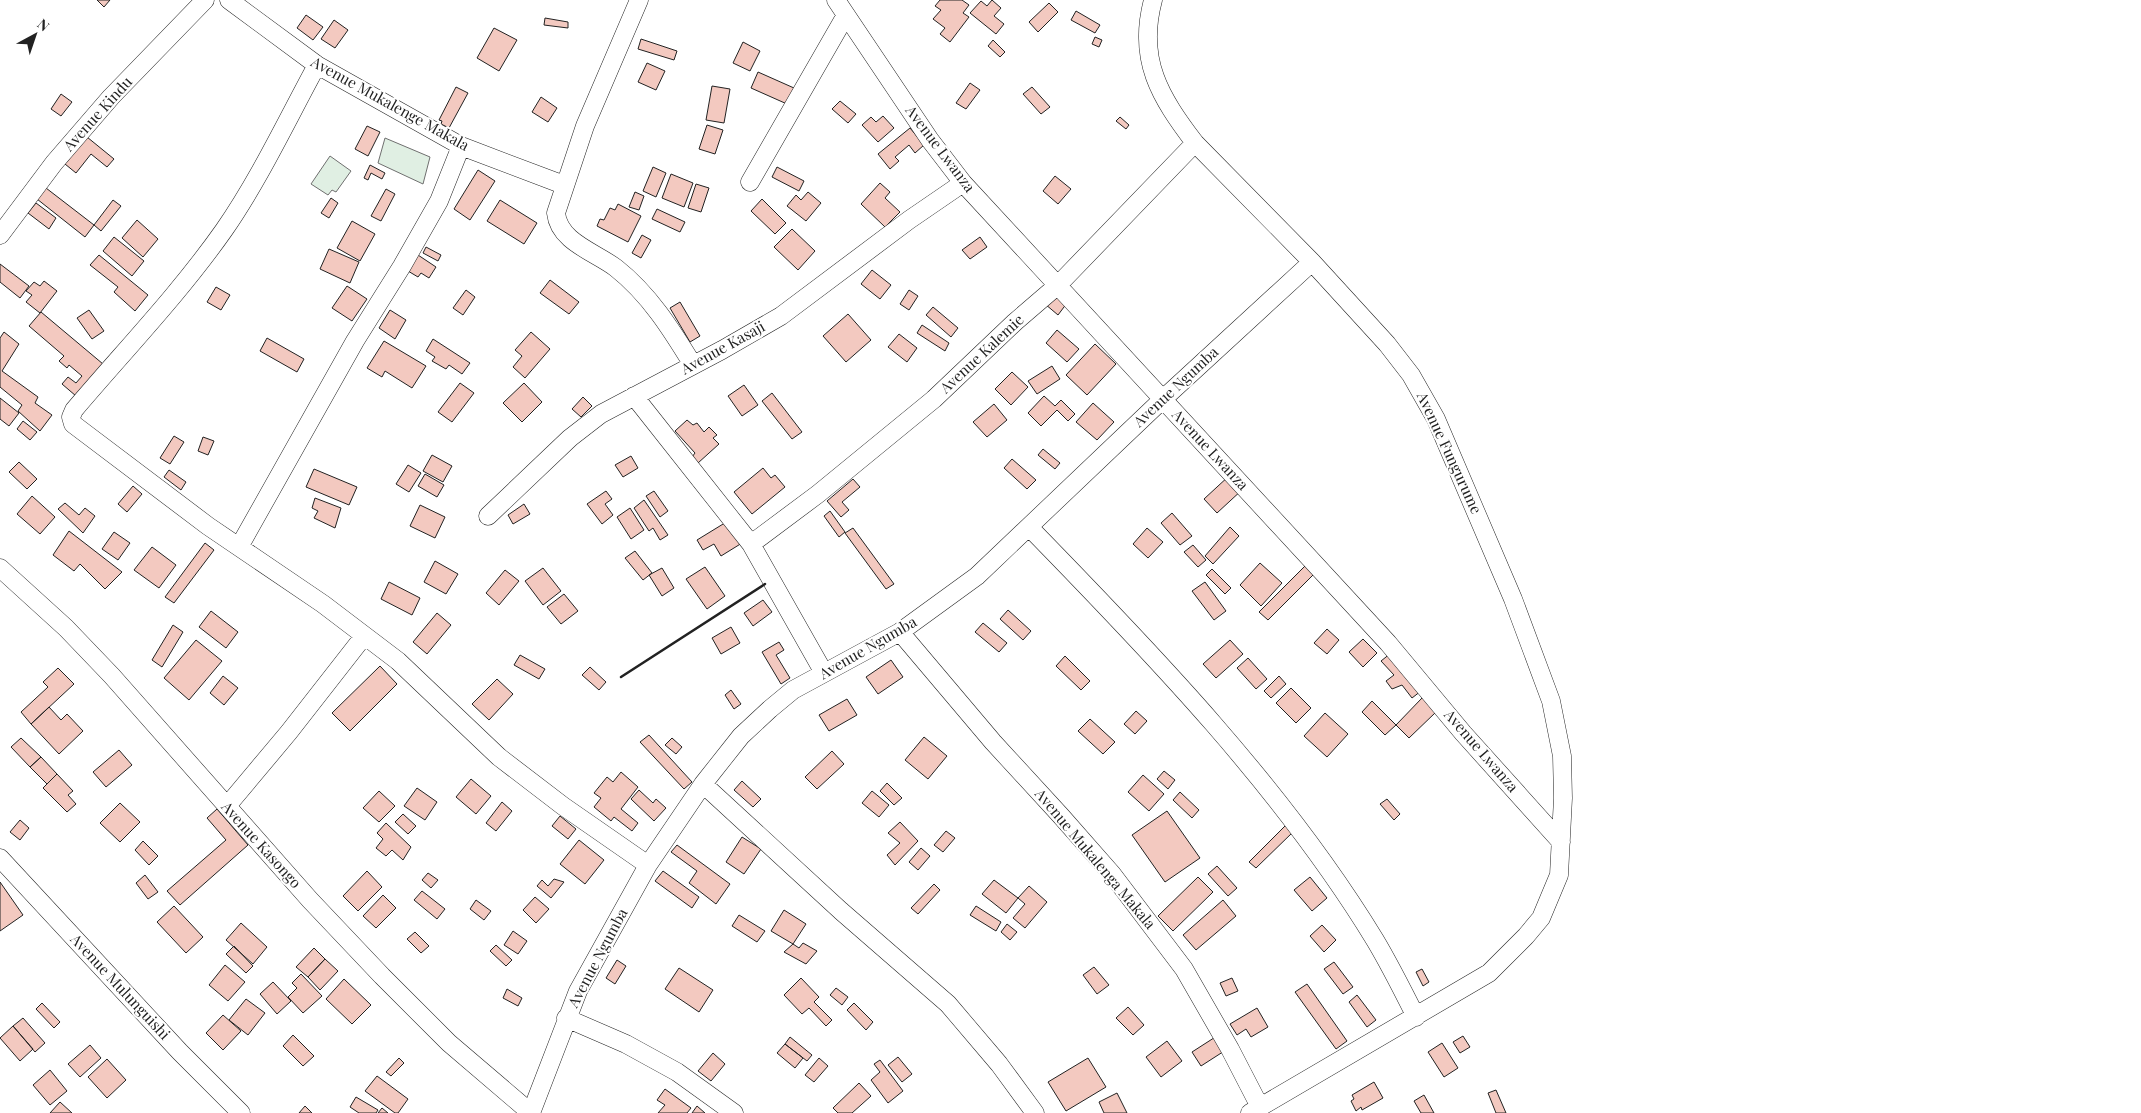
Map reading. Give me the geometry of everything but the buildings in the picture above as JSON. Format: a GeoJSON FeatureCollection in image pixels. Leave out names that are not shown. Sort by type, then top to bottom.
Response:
{"type":"FeatureCollection","features":[{"type":"Feature","properties":{"kind":"street","name":"Avenue Kindu"},"geometry":{"type":"LineString","coordinates":[[0,235],[66,148],[111,97],[205,0]]}},
{"type":"Feature","properties":{"kind":"street","name":"Avenue Mukalenge Makala"},"geometry":{"type":"LineString","coordinates":[[229,0],[317,65],[461,146],[564,185]]}},
{"type":"Feature","properties":{"kind":"street"},"geometry":{"type":"LineString","coordinates":[[639,0],[601,86],[564,185],[556,213],[557,223],[570,238],[616,268],[636,285],[668,325],[693,365]]}},
{"type":"Feature","properties":{"kind":"street","name":"Avenue Lwanza"},"geometry":{"type":"LineString","coordinates":[[836,0],[930,140],[963,183],[1388,644],[1463,733],[1561,842]]}},
{"type":"Feature","properties":{"kind":"street","name":"Avenue Fungurume"},"geometry":{"type":"LineString","coordinates":[[1152,0],[1148,18],[1147,48],[1153,73],[1165,99],[1195,143],[1312,262],[1387,344],[1411,375],[1436,419],[1513,599],[1551,701],[1562,756],[1559,875],[1541,918],[1526,936],[1489,973],[1255,1110]]}},
{"type":"Feature","properties":{"kind":"street"},"geometry":{"type":"LineString","coordinates":[[750,182],[846,15]]}},
{"type":"Feature","properties":{"kind":"street"},"geometry":{"type":"LineString","coordinates":[[317,65],[242,202],[224,230],[199,263],[74,410],[71,417],[74,424],[112,454],[239,547],[323,604],[398,661],[499,757],[564,806],[648,865]]}},
{"type":"Feature","properties":{"kind":"street","name":"Avenue Kalemie"},"geometry":{"type":"LineString","coordinates":[[750,544],[811,499],[908,422],[1058,285],[1195,143]]}},
{"type":"Feature","properties":{"kind":"street"},"geometry":{"type":"LineString","coordinates":[[239,547],[350,349],[439,201],[461,146]]}},
{"type":"Feature","properties":{"kind":"street","name":"Avenue Kasaji"},"geometry":{"type":"LineString","coordinates":[[488,516],[570,438],[601,414],[722,350],[780,316],[909,220],[963,183]]}},
{"type":"Feature","properties":{"kind":"street","name":"Avenue Ngumba"},"geometry":{"type":"LineString","coordinates":[[531,1113],[578,991],[648,865],[702,784],[741,736],[793,690],[900,632],[977,576],[1163,399],[1312,262]]}},
{"type":"Feature","properties":{"kind":"street"},"geometry":{"type":"LineString","coordinates":[[634,396],[750,544],[824,673]]}},
{"type":"Feature","properties":{"kind":"street"},"geometry":{"type":"LineString","coordinates":[[1029,527],[1111,611],[1191,699],[1263,784],[1330,873],[1375,941],[1416,1017]]}},
{"type":"Feature","properties":{"kind":"street","name":"Avenue Kasongo"},"geometry":{"type":"LineString","coordinates":[[0,568],[73,635],[310,900],[421,1016],[449,1043],[531,1113]]}},
{"type":"Feature","properties":{"kind":"street","name":"Avenue Mukalenga Makala"},"geometry":{"type":"LineString","coordinates":[[900,632],[993,742],[1112,874],[1184,969],[1230,1049],[1255,1110]]}},
{"type":"Feature","properties":{"kind":"street"},"geometry":{"type":"LineString","coordinates":[[227,806],[289,732],[364,636]]}},
{"type":"Feature","properties":{"kind":"street"},"geometry":{"type":"LineString","coordinates":[[702,784],[841,911],[948,1004],[999,1064],[1035,1113]]}},
{"type":"Feature","properties":{"kind":"street","name":"Avenue Mulunguishi"},"geometry":{"type":"LineString","coordinates":[[0,858],[167,1037],[241,1113]]}},
{"type":"Feature","properties":{"kind":"street"},"geometry":{"type":"LineString","coordinates":[[566,1018],[626,1044],[669,1068],[734,1113]]}},
{"type":"Feature","properties":{"kind":"green space"},"geometry":{"type":"Polygon","coordinates":[[[385,138],[430,157],[423,184],[378,163],[385,138]]]}},
{"type":"Feature","properties":{"kind":"green space"},"geometry":{"type":"Polygon","coordinates":[[[330,156],[351,171],[336,192],[332,190],[328,195],[311,184],[330,156]]]}},
{"type":"Feature","properties":{"kind":"wall"},"geometry":{"type":"LineString","coordinates":[[621,677],[765,584]]}}]}
